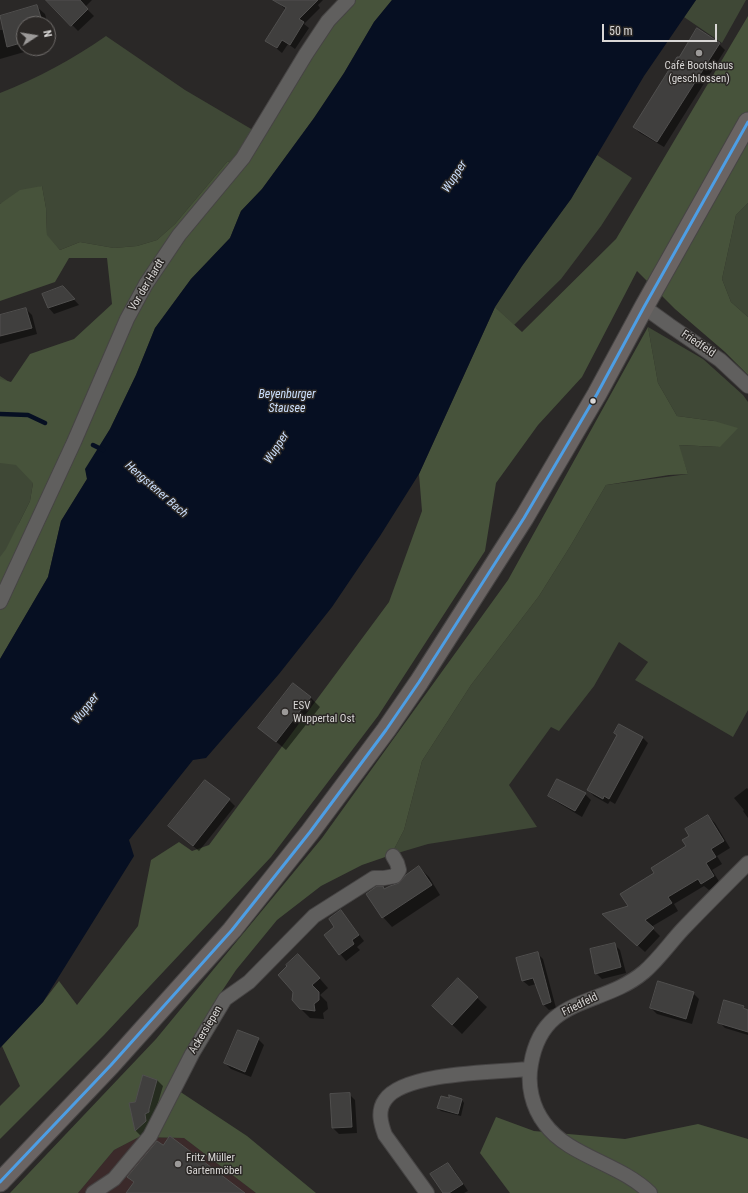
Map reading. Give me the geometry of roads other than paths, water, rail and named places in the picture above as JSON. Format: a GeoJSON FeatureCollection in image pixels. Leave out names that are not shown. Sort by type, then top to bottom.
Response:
{"type":"FeatureCollection","features":[{"type":"Feature","properties":{"kind":"main road"},"geometry":{"type":"LineString","coordinates":[[0,1182],[111,1065],[232,930],[356,772],[419,682],[524,518],[597,394],[748,122]]}},
{"type":"Feature","properties":{"kind":"street","name":"Vor der Hardt"},"geometry":{"type":"LineString","coordinates":[[0,602],[74,442],[127,318],[146,284],[178,235],[243,158],[306,54],[328,21],[348,0]]}},
{"type":"Feature","properties":{"kind":"street","name":"Friedfeld"},"geometry":{"type":"LineString","coordinates":[[644,307],[720,360],[748,386]]}},
{"type":"Feature","properties":{"kind":"street","name":"Ackersiepen"},"geometry":{"type":"LineString","coordinates":[[93,1193],[114,1179],[150,1136],[192,1054],[225,999],[248,982],[314,916],[374,878],[395,876],[399,870],[393,856]]}},
{"type":"Feature","properties":{"kind":"street","name":"Friedfeld"},"geometry":{"type":"LineString","coordinates":[[650,1193],[626,1174],[576,1149],[551,1131],[539,1115],[532,1097],[530,1069],[533,1054],[547,1025],[559,1014],[575,1005],[623,985],[645,971],[687,925],[748,863]]}},
{"type":"Feature","properties":{"kind":"street"},"geometry":{"type":"LineString","coordinates":[[427,1193],[386,1135],[382,1126],[380,1115],[384,1100],[390,1094],[411,1083],[431,1078],[530,1069]]}},
{"type":"Feature","properties":{"kind":"water","name":"Beyenburger Stausee"},"geometry":{"type":"Polygon","coordinates":[[[392,0],[696,0],[644,76],[571,199],[522,266],[495,307],[419,474],[380,536],[332,607],[279,674],[206,758],[193,760],[129,840],[134,856],[43,1002],[0,1048],[0,659],[48,577],[61,521],[87,479],[85,469],[110,429],[136,375],[155,328],[191,279],[230,238],[241,211],[262,189],[314,118],[344,73],[374,22],[392,0]]]}},
{"type":"Feature","properties":{"kind":"waterway","name":"Hengstener Bach"},"geometry":{"type":"LineString","coordinates":[[0,414],[28,415],[45,423]]}},
{"type":"Feature","properties":{"kind":"waterway","name":"Hengstener Bach"},"geometry":{"type":"LineString","coordinates":[[93,445],[103,450]]}},
{"type":"Feature","properties":{"kind":"place","name":"Café Bootshaus (geschlossen)"},"geometry":{"type":"Point","coordinates":[699,53]}},
{"type":"Feature","properties":{"kind":"place","name":"ESV Wuppertal Ost"},"geometry":{"type":"Point","coordinates":[285,712]}},
{"type":"Feature","properties":{"kind":"place","name":"Fritz Müller Gartenmöbel"},"geometry":{"type":"Point","coordinates":[178,1164]}},
{"type":"Feature","properties":{"kind":"water label","name":"Wupper"},"geometry":{"type":"Point","coordinates":[455,177]}},
{"type":"Feature","properties":{"kind":"water label","name":"Wupper"},"geometry":{"type":"Point","coordinates":[277,448]}},
{"type":"Feature","properties":{"kind":"water label","name":"Wupper"},"geometry":{"type":"Point","coordinates":[86,709]}}]}
